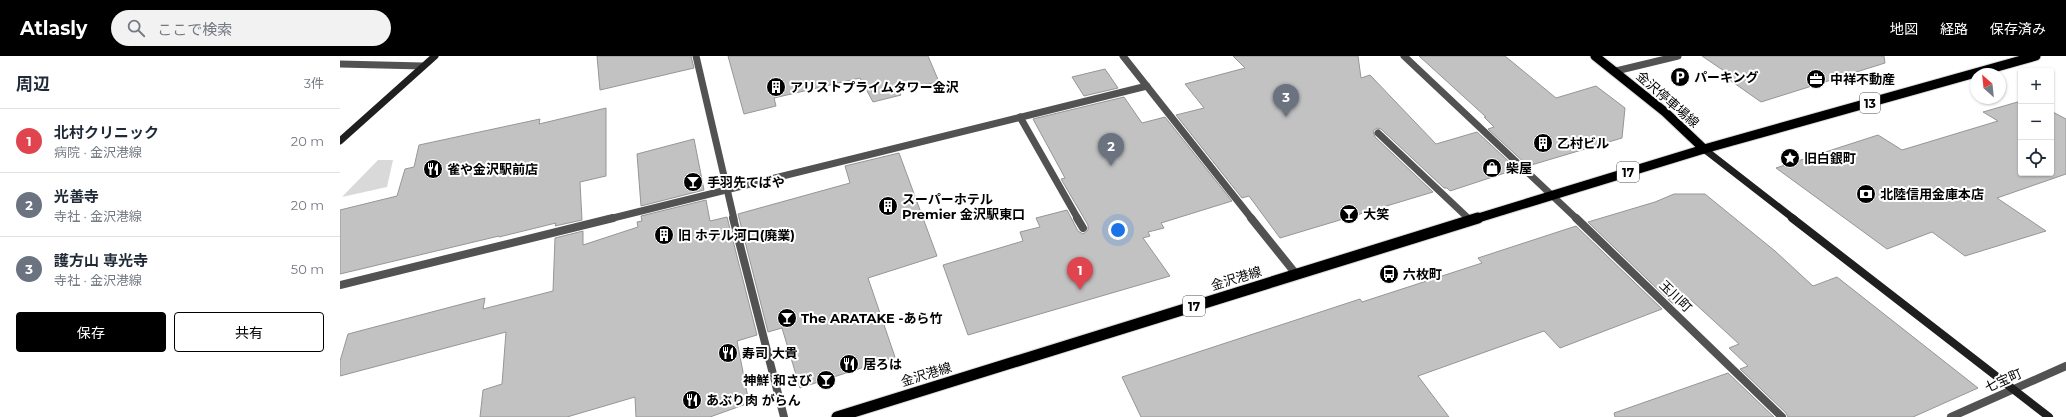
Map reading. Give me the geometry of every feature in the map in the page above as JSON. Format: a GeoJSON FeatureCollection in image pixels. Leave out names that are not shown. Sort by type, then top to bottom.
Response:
{"type":"FeatureCollection","features":[{"type":"Feature","properties":{"kind":"main road","name":"金沢停車場線"},"geometry":{"type":"LineString","coordinates":[[1595,56],[1690,133],[1704,149]]}},
{"type":"Feature","properties":{"kind":"main road","name":"13"},"geometry":{"type":"LineString","coordinates":[[1704,149],[2036,56]]}},
{"type":"Feature","properties":{"kind":"main road","name":"17"},"geometry":{"type":"LineString","coordinates":[[1552,194],[1704,149]]}},
{"type":"Feature","properties":{"kind":"main road","name":"金沢港線"},"geometry":{"type":"LineString","coordinates":[[837,417],[1552,194]]}},
{"type":"Feature","properties":{"kind":"street"},"geometry":{"type":"LineString","coordinates":[[340,141],[435,56]]}},
{"type":"Feature","properties":{"kind":"street"},"geometry":{"type":"LineString","coordinates":[[696,56],[726,189],[784,417]]}},
{"type":"Feature","properties":{"kind":"street"},"geometry":{"type":"LineString","coordinates":[[1123,56],[1296,274]]}},
{"type":"Feature","properties":{"kind":"street","name":"玉川町"},"geometry":{"type":"LineString","coordinates":[[1404,56],[1552,194],[1782,417]]}},
{"type":"Feature","properties":{"kind":"street"},"geometry":{"type":"LineString","coordinates":[[1616,72],[1678,56]]}},
{"type":"Feature","properties":{"kind":"street"},"geometry":{"type":"LineString","coordinates":[[340,64],[423,66]]}},
{"type":"Feature","properties":{"kind":"street"},"geometry":{"type":"LineString","coordinates":[[340,285],[586,226],[726,189],[1147,86]]}},
{"type":"Feature","properties":{"kind":"street"},"geometry":{"type":"LineString","coordinates":[[1020,117],[1083,228]]}},
{"type":"Feature","properties":{"kind":"street"},"geometry":{"type":"LineString","coordinates":[[1378,133],[1470,220]]}},
{"type":"Feature","properties":{"kind":"street"},"geometry":{"type":"LineString","coordinates":[[1704,149],[2049,417]]}},
{"type":"Feature","properties":{"kind":"street","name":"七宝町"},"geometry":{"type":"LineString","coordinates":[[1951,417],[2066,366]]}},
{"type":"Feature","properties":{"kind":"shaded area"},"geometry":{"type":"Polygon","coordinates":[[[378,160],[393,160],[387,187],[342,197],[378,160]]]}},
{"type":"Feature","properties":{"kind":"building"},"geometry":{"type":"Polygon","coordinates":[[[597,56],[691,56],[694,68],[600,90],[597,56]]]}},
{"type":"Feature","properties":{"kind":"building","name":"アリストプライムタワー金沢"},"geometry":{"type":"Polygon","coordinates":[[[728,56],[928,56],[939,82],[898,90],[901,95],[873,102],[860,78],[774,98],[776,106],[744,114],[728,56]]]}},
{"type":"Feature","properties":{"kind":"building"},"geometry":{"type":"Polygon","coordinates":[[[1233,56],[1358,56],[1361,78],[1370,75],[1436,144],[1477,132],[1517,169],[1450,191],[1447,188],[1444,188],[1381,129],[1377,128],[1373,131],[1375,137],[1433,192],[1280,238],[1249,196],[1242,198],[1176,115],[1204,108],[1185,84],[1245,68],[1233,56]]]}},
{"type":"Feature","properties":{"kind":"building"},"geometry":{"type":"Polygon","coordinates":[[[1419,56],[1505,56],[1556,98],[1596,86],[1625,108],[1622,138],[1528,166],[1488,129],[1494,127],[1484,117],[1486,117],[1419,56]]]}},
{"type":"Feature","properties":{"kind":"building"},"geometry":{"type":"Polygon","coordinates":[[[1702,56],[1884,56],[1885,63],[1761,102],[1724,76],[1730,75],[1702,56]]]}},
{"type":"Feature","properties":{"kind":"building"},"geometry":{"type":"Polygon","coordinates":[[[1105,69],[1118,88],[1084,96],[1072,77],[1105,69]]]}},
{"type":"Feature","properties":{"kind":"building"},"geometry":{"type":"Polygon","coordinates":[[[1124,97],[1142,123],[1165,117],[1232,201],[1161,223],[1164,228],[1148,232],[1150,236],[1143,238],[1170,276],[968,335],[943,265],[1023,241],[1020,232],[1040,227],[1036,218],[1067,210],[1078,231],[1083,234],[1088,230],[1088,225],[1061,179],[1065,178],[1033,119],[1124,97]]]}},
{"type":"Feature","properties":{"kind":"building"},"geometry":{"type":"Polygon","coordinates":[[[2018,102],[2018,176],[2054,176],[2054,113],[2066,119],[2066,174],[1997,198],[2046,231],[1965,256],[1932,232],[1887,249],[1776,168],[1878,135],[1902,150],[1998,121],[1983,112],[2018,102]]]}},
{"type":"Feature","properties":{"kind":"building"},"geometry":{"type":"Polygon","coordinates":[[[606,108],[606,176],[580,182],[582,220],[555,226],[556,223],[340,274],[340,210],[397,196],[405,169],[414,167],[419,145],[540,119],[539,124],[606,108]]]}},
{"type":"Feature","properties":{"kind":"building"},"geometry":{"type":"Polygon","coordinates":[[[694,139],[704,190],[641,206],[637,154],[694,139]]]}},
{"type":"Feature","properties":{"kind":"building"},"geometry":{"type":"Polygon","coordinates":[[[899,153],[937,256],[868,278],[895,357],[800,388],[782,328],[768,332],[738,214],[850,183],[845,166],[899,153]]]}},
{"type":"Feature","properties":{"kind":"building"},"geometry":{"type":"Polygon","coordinates":[[[1674,194],[1705,194],[1775,251],[1813,286],[1837,277],[1978,388],[1913,417],[1788,417],[1786,413],[1740,369],[1748,366],[1729,348],[1739,344],[1690,299],[1674,305],[1588,222],[1655,202],[1674,194]]]}},
{"type":"Feature","properties":{"kind":"building"},"geometry":{"type":"Polygon","coordinates":[[[706,200],[710,221],[727,217],[757,335],[737,341],[749,403],[710,417],[636,417],[635,397],[567,417],[480,417],[483,390],[502,384],[506,332],[340,376],[340,361],[348,334],[485,298],[483,309],[553,291],[555,238],[583,231],[583,245],[638,227],[637,222],[642,221],[641,216],[706,200]]]}},
{"type":"Feature","properties":{"kind":"building"},"geometry":{"type":"Polygon","coordinates":[[[1576,226],[1662,309],[1560,348],[1544,331],[1418,376],[1449,417],[1141,417],[1122,377],[1360,299],[1362,302],[1482,263],[1478,258],[1576,226]]]}},
{"type":"Feature","properties":{"kind":"building"},"geometry":{"type":"Polygon","coordinates":[[[1728,373],[1774,417],[1615,417],[1614,413],[1728,373]]]}},
{"type":"Feature","properties":{"kind":"place","name":"パーキング"},"geometry":{"type":"Point","coordinates":[1680,77]}},
{"type":"Feature","properties":{"kind":"place","name":"中祥不動産"},"geometry":{"type":"Point","coordinates":[1816,79]}},
{"type":"Feature","properties":{"kind":"place","name":"アリストプライムタワー金沢"},"geometry":{"type":"Point","coordinates":[776,87]}},
{"type":"Feature","properties":{"kind":"place","name":"護方山 専光寺"},"geometry":{"type":"Point","coordinates":[1286,117]}},
{"type":"Feature","properties":{"kind":"place","name":"乙村ビル"},"geometry":{"type":"Point","coordinates":[1543,143]}},
{"type":"Feature","properties":{"kind":"place","name":"旧白銀町"},"geometry":{"type":"Point","coordinates":[1790,158]}},
{"type":"Feature","properties":{"kind":"place","name":"光善寺"},"geometry":{"type":"Point","coordinates":[1111,166]}},
{"type":"Feature","properties":{"kind":"place","name":"柴屋"},"geometry":{"type":"Point","coordinates":[1492,168]}},
{"type":"Feature","properties":{"kind":"place","name":"雀や金沢駅前店"},"geometry":{"type":"Point","coordinates":[433,169]}},
{"type":"Feature","properties":{"kind":"place","name":"手羽先てばや"},"geometry":{"type":"Point","coordinates":[693,182]}},
{"type":"Feature","properties":{"kind":"place","name":"北陸信用金庫本店"},"geometry":{"type":"Point","coordinates":[1866,194]}},
{"type":"Feature","properties":{"kind":"place","name":"スーパーホテル Premier 金沢駅東口"},"geometry":{"type":"Point","coordinates":[888,206]}},
{"type":"Feature","properties":{"kind":"place","name":"大笑"},"geometry":{"type":"Point","coordinates":[1349,214]}},
{"type":"Feature","properties":{"kind":"place","name":"旧 ホテル河口(廃業)"},"geometry":{"type":"Point","coordinates":[664,235]}},
{"type":"Feature","properties":{"kind":"place","name":"六枚町"},"geometry":{"type":"Point","coordinates":[1389,274]}},
{"type":"Feature","properties":{"kind":"place","name":"北村クリニック"},"geometry":{"type":"Point","coordinates":[1080,290]}},
{"type":"Feature","properties":{"kind":"place","name":"The ARATAKE -あら竹"},"geometry":{"type":"Point","coordinates":[787,318]}},
{"type":"Feature","properties":{"kind":"place","name":"寿司 大貴"},"geometry":{"type":"Point","coordinates":[728,353]}},
{"type":"Feature","properties":{"kind":"place","name":"居ろは"},"geometry":{"type":"Point","coordinates":[849,364]}},
{"type":"Feature","properties":{"kind":"place","name":"神鮮 和さび"},"geometry":{"type":"Point","coordinates":[826,380]}},
{"type":"Feature","properties":{"kind":"place","name":"あぶり肉 がらん"},"geometry":{"type":"Point","coordinates":[692,400]}}]}
